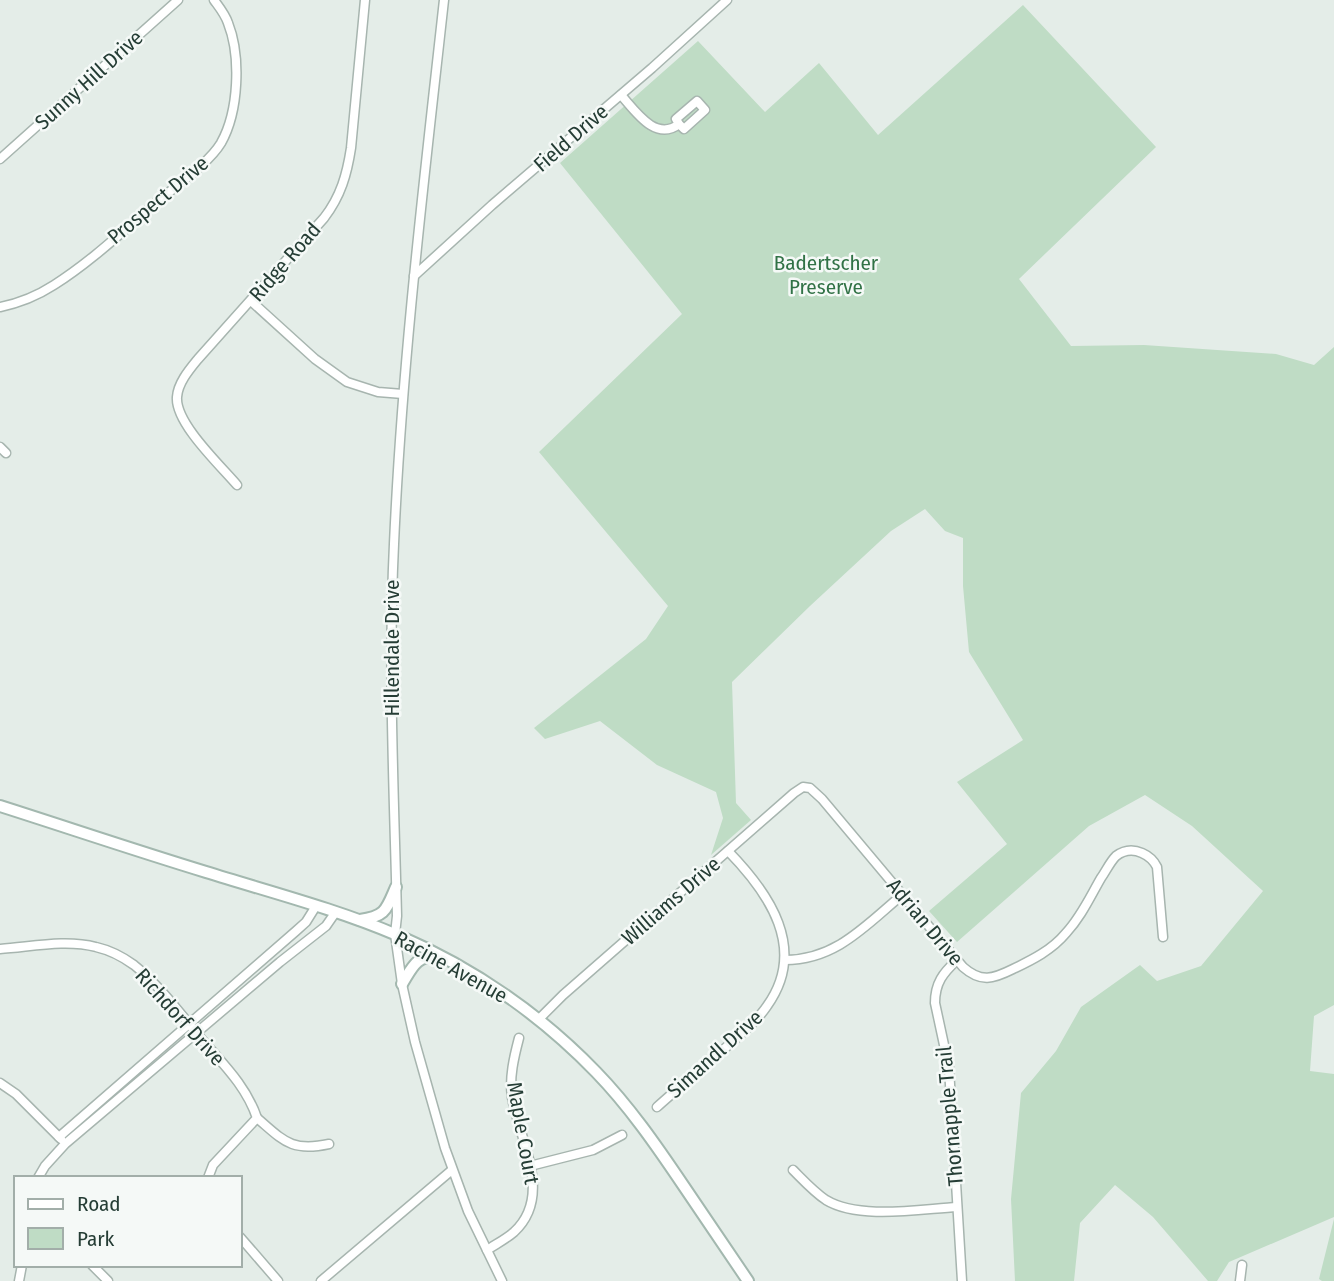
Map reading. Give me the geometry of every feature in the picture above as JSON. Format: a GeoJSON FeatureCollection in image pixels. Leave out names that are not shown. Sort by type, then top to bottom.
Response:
{"type":"FeatureCollection","features":[{"type":"Feature","properties":{"kind":"main road","name":"Racine Avenue"},"geometry":{"type":"LineString","coordinates":[[0,806],[396,934],[485,982],[538,1020],[584,1060],[623,1102],[666,1159],[748,1281]]}},
{"type":"Feature","properties":{"kind":"main road"},"geometry":{"type":"LineString","coordinates":[[359,921],[382,914],[396,887]]}},
{"type":"Feature","properties":{"kind":"main road"},"geometry":{"type":"LineString","coordinates":[[402,984],[410,970],[421,959],[427,956],[441,957]]}},
{"type":"Feature","properties":{"kind":"street","name":"Sunny Hill Drive"},"geometry":{"type":"LineString","coordinates":[[0,159],[178,0]]}},
{"type":"Feature","properties":{"kind":"street","name":"Prospect Drive"},"geometry":{"type":"LineString","coordinates":[[0,307],[32,297],[66,277],[217,149],[228,127],[236,68],[234,44],[228,22],[214,0]]}},
{"type":"Feature","properties":{"kind":"street","name":"Ridge Road"},"geometry":{"type":"LineString","coordinates":[[237,485],[189,430],[177,406],[181,384],[191,368],[324,218],[341,191],[351,148],[365,0]]}},
{"type":"Feature","properties":{"kind":"street","name":"Hillendale Drive"},"geometry":{"type":"LineString","coordinates":[[444,0],[403,394],[394,542],[390,682],[396,934],[402,984],[415,1042],[452,1170],[468,1211],[502,1281]]}},
{"type":"Feature","properties":{"kind":"street","name":"Field Drive"},"geometry":{"type":"LineString","coordinates":[[414,276],[727,0]]}},
{"type":"Feature","properties":{"kind":"street"},"geometry":{"type":"LineString","coordinates":[[621,95],[650,126],[662,131],[679,124]]}},
{"type":"Feature","properties":{"kind":"street"},"geometry":{"type":"LineString","coordinates":[[250,302],[315,359],[347,382],[368,390],[403,394]]}},
{"type":"Feature","properties":{"kind":"street","name":"Williams Drive"},"geometry":{"type":"LineString","coordinates":[[538,1020],[563,995],[794,793],[807,786]]}},
{"type":"Feature","properties":{"kind":"street","name":"Adrian Drive"},"geometry":{"type":"LineString","coordinates":[[807,786],[822,799],[957,960],[976,976],[992,978],[1003,974],[1045,952],[1060,940],[1115,857],[1130,850],[1145,855],[1157,867],[1163,937]]}},
{"type":"Feature","properties":{"kind":"street","name":"Simandl Drive"},"geometry":{"type":"LineString","coordinates":[[657,1107],[761,1014],[774,995],[785,960],[782,934],[773,908],[756,882],[728,851]]}},
{"type":"Feature","properties":{"kind":"street"},"geometry":{"type":"LineString","coordinates":[[785,960],[806,958],[834,949],[902,895]]}},
{"type":"Feature","properties":{"kind":"street"},"geometry":{"type":"LineString","coordinates":[[39,1176],[62,1140],[306,922],[316,906]]}},
{"type":"Feature","properties":{"kind":"street"},"geometry":{"type":"LineString","coordinates":[[62,1140],[326,926],[335,913]]}},
{"type":"Feature","properties":{"kind":"street","name":"Richdorf Drive"},"geometry":{"type":"LineString","coordinates":[[0,949],[75,944],[96,947],[125,959],[141,972],[190,1024],[243,1087],[257,1118]]}},
{"type":"Feature","properties":{"kind":"street","name":"Thornapple Trail"},"geometry":{"type":"LineString","coordinates":[[957,960],[937,984],[935,1003],[949,1068],[962,1281]]}},
{"type":"Feature","properties":{"kind":"street","name":"Maple Court"},"geometry":{"type":"LineString","coordinates":[[487,1250],[514,1232],[525,1218],[533,1200],[533,1178],[512,1098],[511,1077],[519,1038]]}},
{"type":"Feature","properties":{"kind":"street"},"geometry":{"type":"LineString","coordinates":[[0,1083],[16,1094],[62,1140]]}},
{"type":"Feature","properties":{"kind":"street"},"geometry":{"type":"LineString","coordinates":[[209,1176],[213,1164],[257,1118],[281,1139],[294,1146],[312,1148],[329,1144]]}},
{"type":"Feature","properties":{"kind":"street"},"geometry":{"type":"LineString","coordinates":[[530,1166],[593,1150],[622,1135]]}},
{"type":"Feature","properties":{"kind":"street"},"geometry":{"type":"LineString","coordinates":[[321,1281],[452,1170]]}},
{"type":"Feature","properties":{"kind":"street"},"geometry":{"type":"LineString","coordinates":[[793,1170],[825,1199],[849,1209],[877,1212],[957,1207]]}},
{"type":"Feature","properties":{"kind":"street"},"geometry":{"type":"LineString","coordinates":[[242,1239],[278,1281]]}},
{"type":"Feature","properties":{"kind":"street"},"geometry":{"type":"LineString","coordinates":[[1240,1281],[1242,1265]]}},
{"type":"Feature","properties":{"kind":"street"},"geometry":{"type":"LineString","coordinates":[[94,1267],[108,1281]]}},
{"type":"Feature","properties":{"kind":"green space","name":"Badertscher Preserve"},"geometry":{"type":"Polygon","coordinates":[[[1023,5],[1156,147],[1019,279],[1071,346],[1144,345],[1276,354],[1314,365],[1334,347],[1334,1005],[1314,1016],[1310,1071],[1334,1074],[1334,1217],[1229,1262],[1217,1281],[1208,1281],[1153,1217],[1115,1185],[1080,1223],[1074,1281],[1015,1281],[1011,1199],[1021,1093],[1056,1051],[1081,1007],[1140,965],[1157,981],[1201,966],[1263,891],[1192,826],[1145,795],[1089,826],[957,942],[929,911],[1007,844],[957,782],[1023,740],[969,652],[963,586],[963,538],[945,531],[925,509],[891,531],[732,682],[736,803],[751,820],[711,855],[723,818],[716,792],[657,765],[600,721],[545,739],[534,728],[646,639],[668,606],[539,452],[682,314],[560,163],[698,41],[765,112],[819,63],[878,135],[1023,5]]]}},
{"type":"Feature","properties":{"kind":"green space"},"geometry":{"type":"Polygon","coordinates":[[[1334,1219],[1334,1281],[1322,1281],[1319,1279],[1334,1219]]]}}]}
